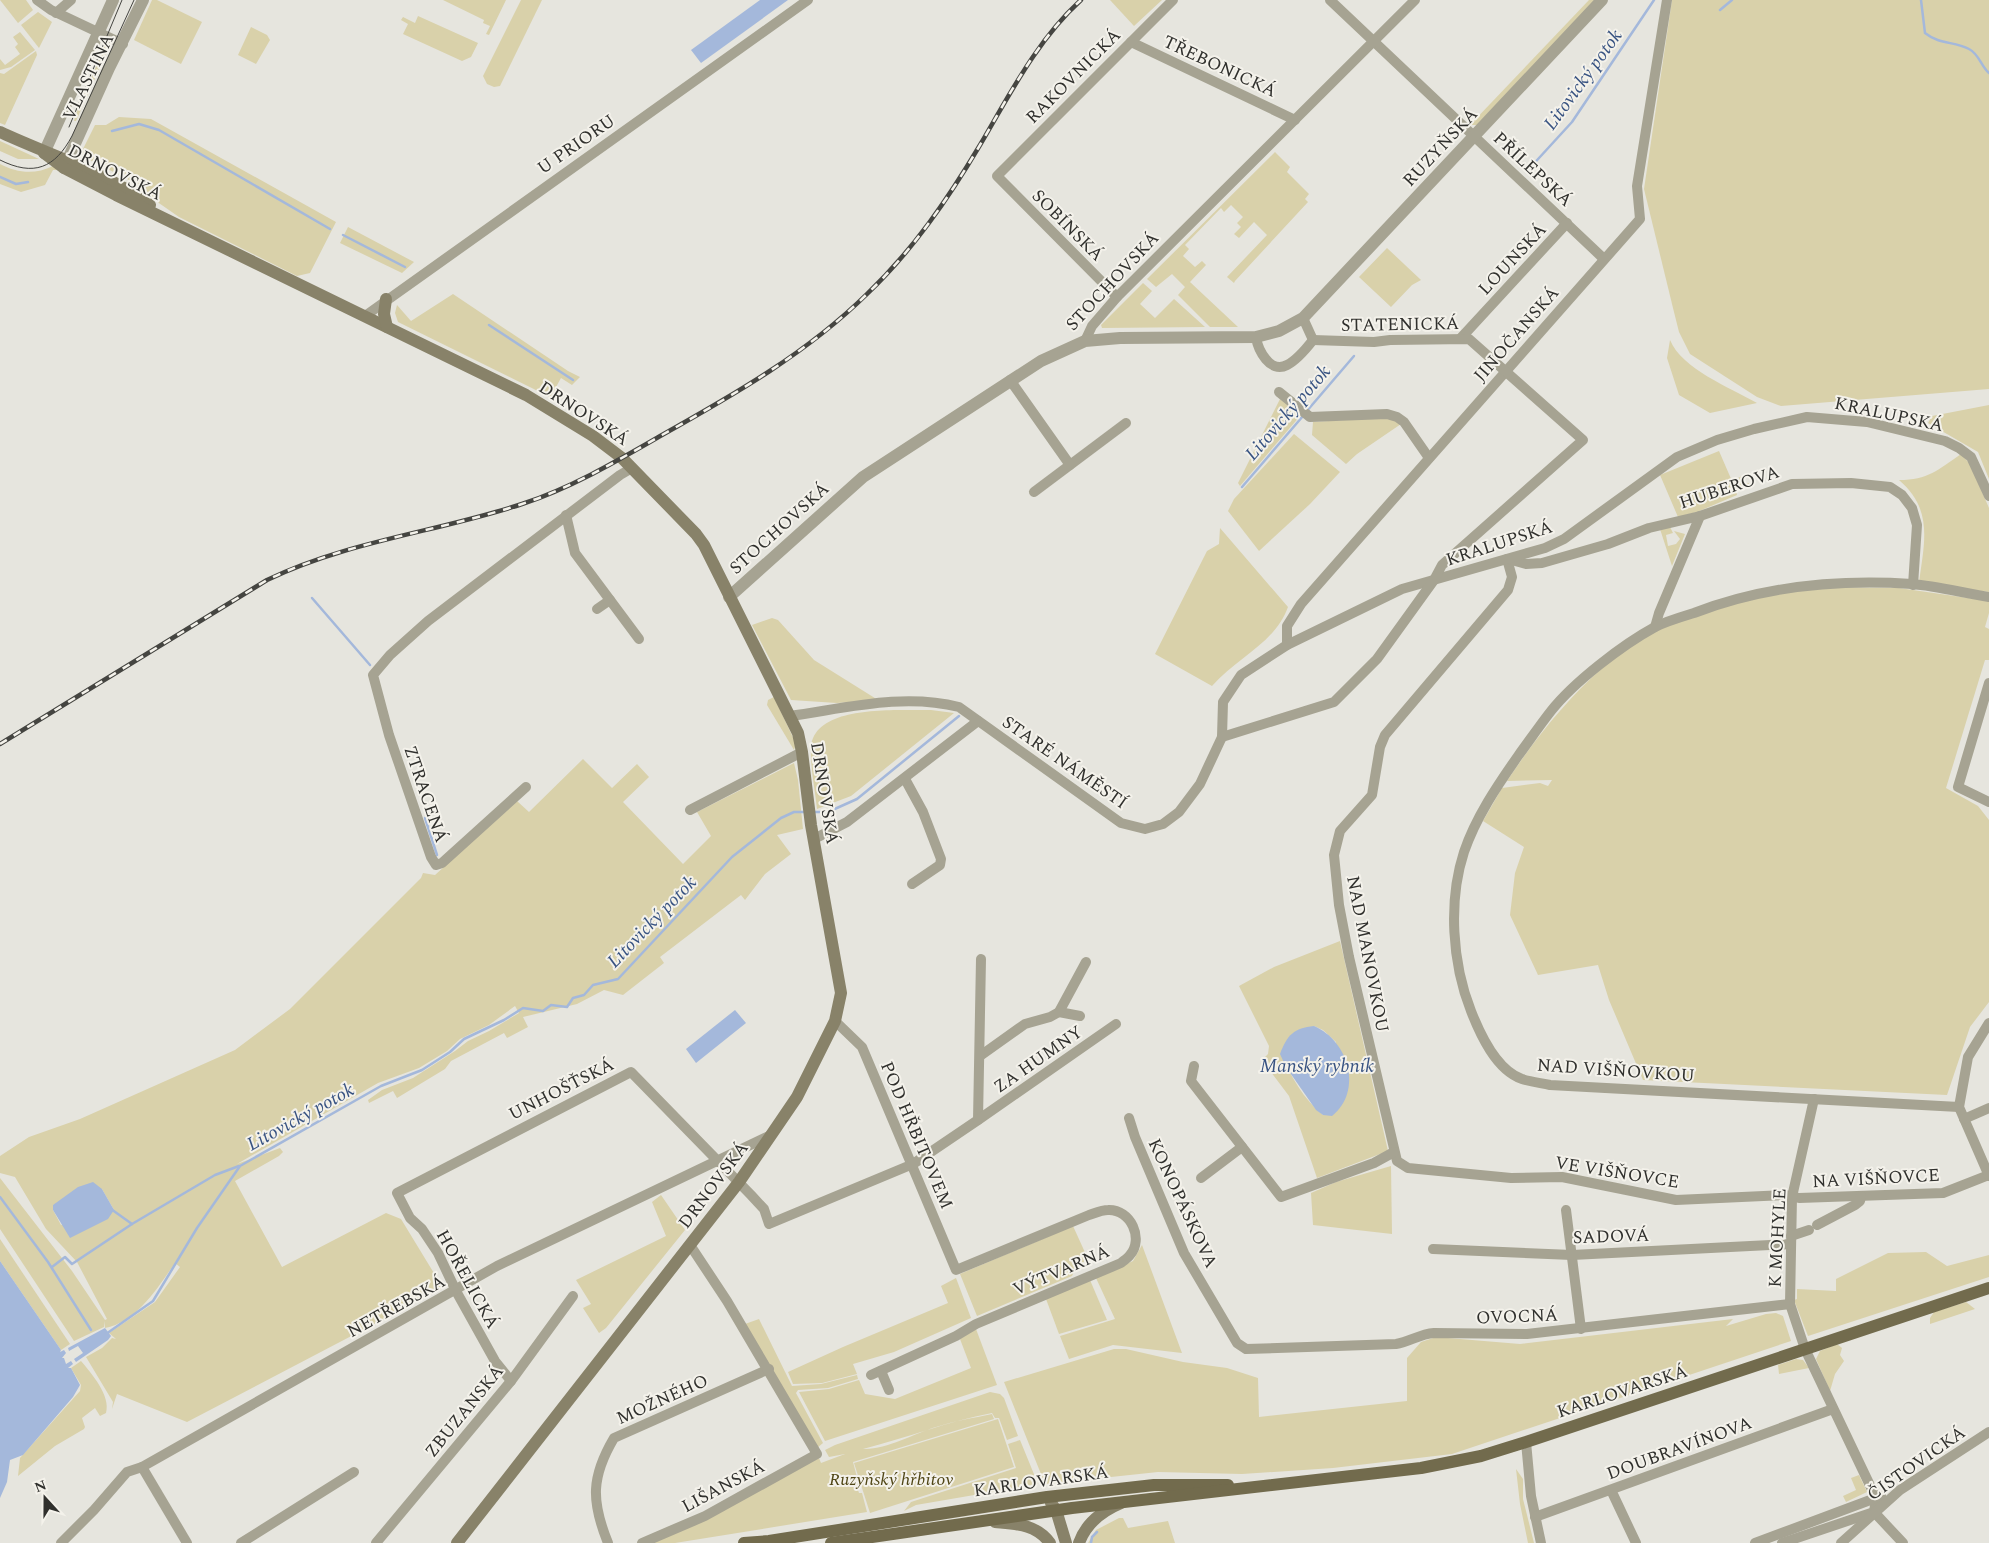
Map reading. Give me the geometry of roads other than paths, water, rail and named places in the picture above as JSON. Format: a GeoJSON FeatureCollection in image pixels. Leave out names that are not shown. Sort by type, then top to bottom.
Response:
{"type":"FeatureCollection","features":[{"type":"Feature","properties":{"kind":"main road","name":"DRNOVSKÁ"},"geometry":{"type":"LineString","coordinates":[[0,132],[66,164],[170,220],[553,410],[594,436],[632,468],[700,539],[790,716],[802,752],[811,825],[841,993],[834,1021],[797,1097],[739,1182],[457,1543]]}},
{"type":"Feature","properties":{"kind":"main road"},"geometry":{"type":"LineString","coordinates":[[386,299],[384,314],[387,326]]}},
{"type":"Feature","properties":{"kind":"main road","name":"KARLOVARSKÁ"},"geometry":{"type":"LineString","coordinates":[[831,1543],[1051,1511],[1422,1468],[1481,1456],[1989,1288]]}},
{"type":"Feature","properties":{"kind":"main road","name":"KARLOVARSKÁ"},"geometry":{"type":"LineString","coordinates":[[744,1543],[769,1541],[1046,1496],[1163,1484],[1256,1486]]}},
{"type":"Feature","properties":{"kind":"main road"},"geometry":{"type":"LineString","coordinates":[[1046,1496],[1066,1543]]}},
{"type":"Feature","properties":{"kind":"main road"},"geometry":{"type":"LineString","coordinates":[[1079,1543],[1085,1530],[1094,1519],[1122,1503]]}},
{"type":"Feature","properties":{"kind":"main road"},"geometry":{"type":"LineString","coordinates":[[1051,1511],[1057,1543]]}},
{"type":"Feature","properties":{"kind":"main road"},"geometry":{"type":"LineString","coordinates":[[977,1521],[1027,1526],[1040,1532],[1050,1543]]}},
{"type":"Feature","properties":{"kind":"street"},"geometry":{"type":"LineString","coordinates":[[37,0],[56,13],[122,44]]}},
{"type":"Feature","properties":{"kind":"street"},"geometry":{"type":"LineString","coordinates":[[56,13],[71,0]]}},
{"type":"Feature","properties":{"kind":"street","name":"VLASTINA"},"geometry":{"type":"LineString","coordinates":[[44,153],[113,0]]}},
{"type":"Feature","properties":{"kind":"street","name":"VLASTINA"},"geometry":{"type":"LineString","coordinates":[[66,164],[109,68],[143,0]]}},
{"type":"Feature","properties":{"kind":"street","name":"U PRIORU"},"geometry":{"type":"LineString","coordinates":[[365,316],[386,299],[808,0]]}},
{"type":"Feature","properties":{"kind":"street","name":"RAKOVNICKÁ"},"geometry":{"type":"LineString","coordinates":[[997,176],[1173,0]]}},
{"type":"Feature","properties":{"kind":"street","name":"PŘÍLEPSKÁ"},"geometry":{"type":"LineString","coordinates":[[1330,0],[1604,259]]}},
{"type":"Feature","properties":{"kind":"street","name":"STOCHOVSKÁ"},"geometry":{"type":"LineString","coordinates":[[729,597],[862,477],[1041,361],[1084,342],[1092,326],[1117,297],[1415,0]]}},
{"type":"Feature","properties":{"kind":"street","name":"RUZYŇSKÁ"},"geometry":{"type":"LineString","coordinates":[[1084,342],[1120,338],[1256,337],[1279,332],[1303,318],[1602,0]]}},
{"type":"Feature","properties":{"kind":"street","name":"JINOČANSKÁ"},"geometry":{"type":"LineString","coordinates":[[1286,645],[1287,626],[1301,604],[1640,219],[1637,186],[1668,0]]}},
{"type":"Feature","properties":{"kind":"street","name":"TŘEBONICKÁ"},"geometry":{"type":"LineString","coordinates":[[1131,42],[1295,120]]}},
{"type":"Feature","properties":{"kind":"street","name":"SOBÍNSKÁ"},"geometry":{"type":"LineString","coordinates":[[997,176],[1117,297]]}},
{"type":"Feature","properties":{"kind":"street","name":"LOUNSKÁ"},"geometry":{"type":"LineString","coordinates":[[1460,339],[1567,223]]}},
{"type":"Feature","properties":{"kind":"street"},"geometry":{"type":"LineString","coordinates":[[1256,337],[1263,358],[1278,367],[1285,366],[1295,360],[1313,340],[1303,318]]}},
{"type":"Feature","properties":{"kind":"street","name":"STATENICKÁ"},"geometry":{"type":"LineString","coordinates":[[1313,340],[1374,342],[1469,339],[1583,440],[1442,565],[1434,580]]}},
{"type":"Feature","properties":{"kind":"street"},"geometry":{"type":"LineString","coordinates":[[1010,380],[1070,465]]}},
{"type":"Feature","properties":{"kind":"street"},"geometry":{"type":"LineString","coordinates":[[1279,392],[1310,417],[1387,414],[1397,417],[1429,458]]}},
{"type":"Feature","properties":{"kind":"street","name":"KRALUPSKÁ"},"geometry":{"type":"LineString","coordinates":[[1163,824],[1179,812],[1200,784],[1222,737],[1223,702],[1241,675],[1286,645],[1402,589],[1545,548],[1564,539],[1677,457],[1717,440],[1807,417],[1821,416],[1867,422],[1945,441],[1960,448],[1971,458],[1989,496]]}},
{"type":"Feature","properties":{"kind":"street"},"geometry":{"type":"LineString","coordinates":[[1034,492],[1126,423]]}},
{"type":"Feature","properties":{"kind":"street"},"geometry":{"type":"LineString","coordinates":[[632,468],[566,515],[575,553],[639,639]]}},
{"type":"Feature","properties":{"kind":"street","name":"HUBEROVA"},"geometry":{"type":"LineString","coordinates":[[1507,559],[1526,564],[1542,563],[1608,544],[1649,528],[1700,516],[1792,484],[1851,483],[1890,487],[1902,495],[1912,508],[1917,525],[1913,584]]}},
{"type":"Feature","properties":{"kind":"street","name":"ZTRACENÁ"},"geometry":{"type":"LineString","coordinates":[[526,786],[442,863],[436,865],[431,857],[388,735],[372,675],[390,655],[428,621],[566,515]]}},
{"type":"Feature","properties":{"kind":"street"},"geometry":{"type":"LineString","coordinates":[[1656,627],[1659,613],[1700,516]]}},
{"type":"Feature","properties":{"kind":"street","name":"NAD MANOVKOU"},"geometry":{"type":"LineString","coordinates":[[1408,1168],[1397,1161],[1394,1152],[1347,948],[1339,905],[1334,855],[1335,843],[1340,831],[1372,795],[1380,748],[1385,735],[1508,590],[1512,577],[1507,559]]}},
{"type":"Feature","properties":{"kind":"street"},"geometry":{"type":"LineString","coordinates":[[1222,737],[1334,702],[1377,660],[1434,580]]}},
{"type":"Feature","properties":{"kind":"street","name":"NAD VIŠŇOVKOU"},"geometry":{"type":"LineString","coordinates":[[1959,1107],[1550,1084],[1520,1078],[1490,1051],[1479,1032],[1468,1004],[1460,973],[1455,933],[1456,891],[1464,853],[1491,795],[1552,710],[1572,688],[1656,627],[1723,602],[1786,587],[1845,582],[1913,584],[1989,597]]}},
{"type":"Feature","properties":{"kind":"street"},"geometry":{"type":"LineString","coordinates":[[597,609],[610,600]]}},
{"type":"Feature","properties":{"kind":"street"},"geometry":{"type":"LineString","coordinates":[[1989,683],[1958,787],[1989,802]]}},
{"type":"Feature","properties":{"kind":"street","name":"STARÉ NÁMĚSTÍ"},"geometry":{"type":"LineString","coordinates":[[790,716],[905,700],[934,701],[959,707],[1121,823],[1145,829],[1163,824]]}},
{"type":"Feature","properties":{"kind":"street","name":"STARÉ NÁMĚSTÍ"},"geometry":{"type":"LineString","coordinates":[[814,839],[847,822],[978,721]]}},
{"type":"Feature","properties":{"kind":"street"},"geometry":{"type":"LineString","coordinates":[[690,810],[802,752]]}},
{"type":"Feature","properties":{"kind":"street"},"geometry":{"type":"LineString","coordinates":[[905,779],[923,812],[941,859],[940,865],[912,884]]}},
{"type":"Feature","properties":{"kind":"street","name":"ZA HUMNY"},"geometry":{"type":"LineString","coordinates":[[978,1120],[981,959]]}},
{"type":"Feature","properties":{"kind":"street"},"geometry":{"type":"LineString","coordinates":[[980,1056],[1025,1024],[1050,1017],[1059,1012],[1086,962]]}},
{"type":"Feature","properties":{"kind":"street"},"geometry":{"type":"LineString","coordinates":[[1059,1012],[1080,1016]]}},
{"type":"Feature","properties":{"kind":"street","name":"POD HŘBITOVEM"},"geometry":{"type":"LineString","coordinates":[[834,1021],[862,1047],[913,1164],[956,1270]]}},
{"type":"Feature","properties":{"kind":"street"},"geometry":{"type":"LineString","coordinates":[[1989,1023],[1968,1057],[1959,1107],[1989,1176]]}},
{"type":"Feature","properties":{"kind":"street","name":"ZA HUMNY"},"geometry":{"type":"LineString","coordinates":[[739,1182],[764,1209],[769,1224],[913,1164],[1116,1024]]}},
{"type":"Feature","properties":{"kind":"street"},"geometry":{"type":"LineString","coordinates":[[1194,1066],[1191,1081],[1281,1197],[1374,1163],[1394,1152]]}},
{"type":"Feature","properties":{"kind":"street","name":"UNHOŠŤSKÁ"},"geometry":{"type":"LineString","coordinates":[[397,1193],[631,1072],[717,1161]]}},
{"type":"Feature","properties":{"kind":"street","name":"K MOHYLE"},"geometry":{"type":"LineString","coordinates":[[1814,1099],[1792,1197],[1790,1304],[1805,1349],[1876,1498]]}},
{"type":"Feature","properties":{"kind":"street"},"geometry":{"type":"LineString","coordinates":[[1964,1119],[1989,1108]]}},
{"type":"Feature","properties":{"kind":"street","name":"KONOPÁSKOVA"},"geometry":{"type":"LineString","coordinates":[[1129,1118],[1135,1137],[1184,1253],[1237,1343],[1246,1348]]}},
{"type":"Feature","properties":{"kind":"street","name":"NETŘEBSKÁ"},"geometry":{"type":"LineString","coordinates":[[61,1543],[127,1472],[142,1467],[456,1291],[497,1266],[772,1135]]}},
{"type":"Feature","properties":{"kind":"street"},"geometry":{"type":"LineString","coordinates":[[1201,1178],[1242,1147]]}},
{"type":"Feature","properties":{"kind":"street"},"geometry":{"type":"LineString","coordinates":[[717,1161],[739,1182]]}},
{"type":"Feature","properties":{"kind":"street","name":"VE VIŠŇOVCE"},"geometry":{"type":"LineString","coordinates":[[1408,1168],[1511,1178],[1562,1177],[1676,1200],[1792,1197]]}},
{"type":"Feature","properties":{"kind":"street","name":"NA VIŠŇOVCE"},"geometry":{"type":"LineString","coordinates":[[1792,1197],[1943,1193],[1989,1176]]}},
{"type":"Feature","properties":{"kind":"street","name":"HOŘELICKÁ"},"geometry":{"type":"LineString","coordinates":[[397,1193],[410,1218],[422,1229],[438,1253],[456,1291],[495,1361],[511,1381]]}},
{"type":"Feature","properties":{"kind":"street","name":"SADOVÁ"},"geometry":{"type":"LineString","coordinates":[[1433,1249],[1572,1255],[1791,1240],[1855,1205],[1860,1201],[1861,1196]]}},
{"type":"Feature","properties":{"kind":"street"},"geometry":{"type":"LineString","coordinates":[[1566,1210],[1581,1329]]}},
{"type":"Feature","properties":{"kind":"street","name":"VÝTVARNÁ"},"geometry":{"type":"LineString","coordinates":[[889,1390],[876,1373],[956,1336],[976,1324],[1121,1263],[1131,1255],[1136,1242],[1134,1228],[1120,1212],[1101,1211],[956,1270]]}},
{"type":"Feature","properties":{"kind":"street"},"geometry":{"type":"LineString","coordinates":[[690,1245],[769,1369]]}},
{"type":"Feature","properties":{"kind":"street","name":"ZBUZANSKÁ"},"geometry":{"type":"LineString","coordinates":[[376,1543],[511,1381],[573,1296]]}},
{"type":"Feature","properties":{"kind":"street","name":"OVOCNÁ"},"geometry":{"type":"LineString","coordinates":[[1246,1348],[1396,1344],[1409,1342],[1420,1335],[1427,1334],[1527,1334],[1790,1304]]}},
{"type":"Feature","properties":{"kind":"street","name":"LIŠANSKÁ"},"geometry":{"type":"LineString","coordinates":[[642,1543],[704,1516],[817,1454],[769,1369]]}},
{"type":"Feature","properties":{"kind":"street","name":"MOŽNÉHO"},"geometry":{"type":"LineString","coordinates":[[608,1543],[598,1513],[596,1488],[600,1461],[614,1438],[769,1369]]}},
{"type":"Feature","properties":{"kind":"street","name":"DOUBRAVÍNOVA"},"geometry":{"type":"LineString","coordinates":[[1535,1517],[1833,1409]]}},
{"type":"Feature","properties":{"kind":"street","name":"ČISTOVICKÁ"},"geometry":{"type":"LineString","coordinates":[[1841,1543],[1900,1490],[1989,1432]]}},
{"type":"Feature","properties":{"kind":"street"},"geometry":{"type":"LineString","coordinates":[[1526,1442],[1535,1517],[1541,1543]]}},
{"type":"Feature","properties":{"kind":"street"},"geometry":{"type":"LineString","coordinates":[[142,1467],[187,1543]]}},
{"type":"Feature","properties":{"kind":"street"},"geometry":{"type":"LineString","coordinates":[[241,1543],[354,1472]]}},
{"type":"Feature","properties":{"kind":"street"},"geometry":{"type":"LineString","coordinates":[[1612,1490],[1636,1543]]}},
{"type":"Feature","properties":{"kind":"street"},"geometry":{"type":"LineString","coordinates":[[1756,1543],[1900,1490]]}},
{"type":"Feature","properties":{"kind":"street"},"geometry":{"type":"LineString","coordinates":[[1874,1512],[1876,1498]]}},
{"type":"Feature","properties":{"kind":"street"},"geometry":{"type":"LineString","coordinates":[[1782,1543],[1874,1512]]}},
{"type":"Feature","properties":{"kind":"street"},"geometry":{"type":"LineString","coordinates":[[1874,1512],[1903,1543]]}},
{"type":"Feature","properties":{"kind":"water"},"geometry":{"type":"Polygon","coordinates":[[[760,0],[788,0],[701,63],[691,50],[760,0]]]}},
{"type":"Feature","properties":{"kind":"water"},"geometry":{"type":"Polygon","coordinates":[[[735,1010],[746,1023],[696,1063],[686,1049],[735,1010]]]}},
{"type":"Feature","properties":{"kind":"water","name":"Manský rybník"},"geometry":{"type":"Polygon","coordinates":[[[1314,1026],[1326,1033],[1336,1043],[1348,1067],[1347,1094],[1342,1106],[1332,1116],[1323,1115],[1316,1110],[1286,1067],[1280,1054],[1285,1042],[1292,1034],[1301,1029],[1314,1026]]]}},
{"type":"Feature","properties":{"kind":"water"},"geometry":{"type":"Polygon","coordinates":[[[93,1182],[102,1189],[114,1210],[108,1219],[70,1238],[53,1210],[53,1205],[78,1187],[93,1182]]]}},
{"type":"Feature","properties":{"kind":"water"},"geometry":{"type":"Polygon","coordinates":[[[0,1261],[61,1350],[60,1352],[64,1350],[66,1353],[62,1358],[64,1358],[66,1364],[71,1361],[73,1364],[68,1368],[71,1368],[80,1385],[73,1397],[23,1455],[10,1460],[7,1482],[0,1498],[0,1261]]]}},
{"type":"Feature","properties":{"kind":"water"},"geometry":{"type":"Polygon","coordinates":[[[105,1328],[111,1336],[108,1340],[76,1362],[74,1359],[83,1353],[78,1346],[69,1351],[68,1348],[105,1328]]]}},
{"type":"Feature","properties":{"kind":"waterway","name":"Litovický potok"},"geometry":{"type":"LineString","coordinates":[[1528,170],[1572,122],[1654,0]]}},
{"type":"Feature","properties":{"kind":"waterway"},"geometry":{"type":"LineString","coordinates":[[1720,10],[1732,0]]}},
{"type":"Feature","properties":{"kind":"waterway"},"geometry":{"type":"LineString","coordinates":[[1921,0],[1925,33],[1936,39],[1969,49],[1989,73]]}},
{"type":"Feature","properties":{"kind":"waterway"},"geometry":{"type":"LineString","coordinates":[[112,131],[139,124],[159,130],[330,229]]}},
{"type":"Feature","properties":{"kind":"waterway"},"geometry":{"type":"LineString","coordinates":[[0,177],[16,184],[28,182]]}},
{"type":"Feature","properties":{"kind":"waterway"},"geometry":{"type":"LineString","coordinates":[[343,235],[405,267]]}},
{"type":"Feature","properties":{"kind":"waterway"},"geometry":{"type":"LineString","coordinates":[[489,325],[573,380]]}},
{"type":"Feature","properties":{"kind":"waterway","name":"Litovický potok"},"geometry":{"type":"LineString","coordinates":[[1306,412],[1354,356]]}},
{"type":"Feature","properties":{"kind":"waterway","name":"Litovický potok"},"geometry":{"type":"LineString","coordinates":[[1242,487],[1303,416]]}},
{"type":"Feature","properties":{"kind":"waterway"},"geometry":{"type":"LineString","coordinates":[[312,598],[370,665]]}},
{"type":"Feature","properties":{"kind":"waterway","name":"Litovický potok"},"geometry":{"type":"LineString","coordinates":[[814,812],[828,812],[857,799],[959,716]]}},
{"type":"Feature","properties":{"kind":"waterway","name":"Litovický potok"},"geometry":{"type":"LineString","coordinates":[[106,1334],[153,1301],[197,1228],[240,1166],[381,1086],[422,1070],[450,1052],[464,1039],[504,1020],[523,1008],[543,1011],[551,1005],[567,1007],[573,998],[584,995],[593,985],[618,979],[732,857],[781,818],[794,812],[806,812]]}},
{"type":"Feature","properties":{"kind":"waterway"},"geometry":{"type":"LineString","coordinates":[[425,818],[437,855]]}},
{"type":"Feature","properties":{"kind":"waterway","name":"Litovický potok"},"geometry":{"type":"LineString","coordinates":[[52,1267],[65,1257],[72,1264],[132,1224],[215,1175],[239,1166]]}},
{"type":"Feature","properties":{"kind":"waterway"},"geometry":{"type":"LineString","coordinates":[[0,1197],[48,1262],[91,1330]]}},
{"type":"Feature","properties":{"kind":"waterway"},"geometry":{"type":"LineString","coordinates":[[111,1209],[132,1224]]}},
{"type":"Feature","properties":{"kind":"waterway"},"geometry":{"type":"LineString","coordinates":[[1091,1543],[1092,1537],[1097,1532]]}},
{"type":"Feature","properties":{"kind":"tram line"},"geometry":{"type":"LineString","coordinates":[[69,127],[122,0]]}},
{"type":"Feature","properties":{"kind":"tram line"},"geometry":{"type":"LineString","coordinates":[[0,160],[23,168],[33,168],[51,162],[58,156],[72,136],[134,0]]}},
{"type":"Feature","properties":{"kind":"railway"},"geometry":{"type":"LineString","coordinates":[[0,744],[267,580],[298,567],[361,546],[490,514],[540,498],[611,464],[689,420],[795,354],[867,294],[915,242],[955,185],[1025,68],[1051,32],[1081,0]]}},
{"type":"Feature","properties":{"kind":"park label","name":"Ruzyňský hřbitov"},"geometry":{"type":"Point","coordinates":[891,1479]}}]}
